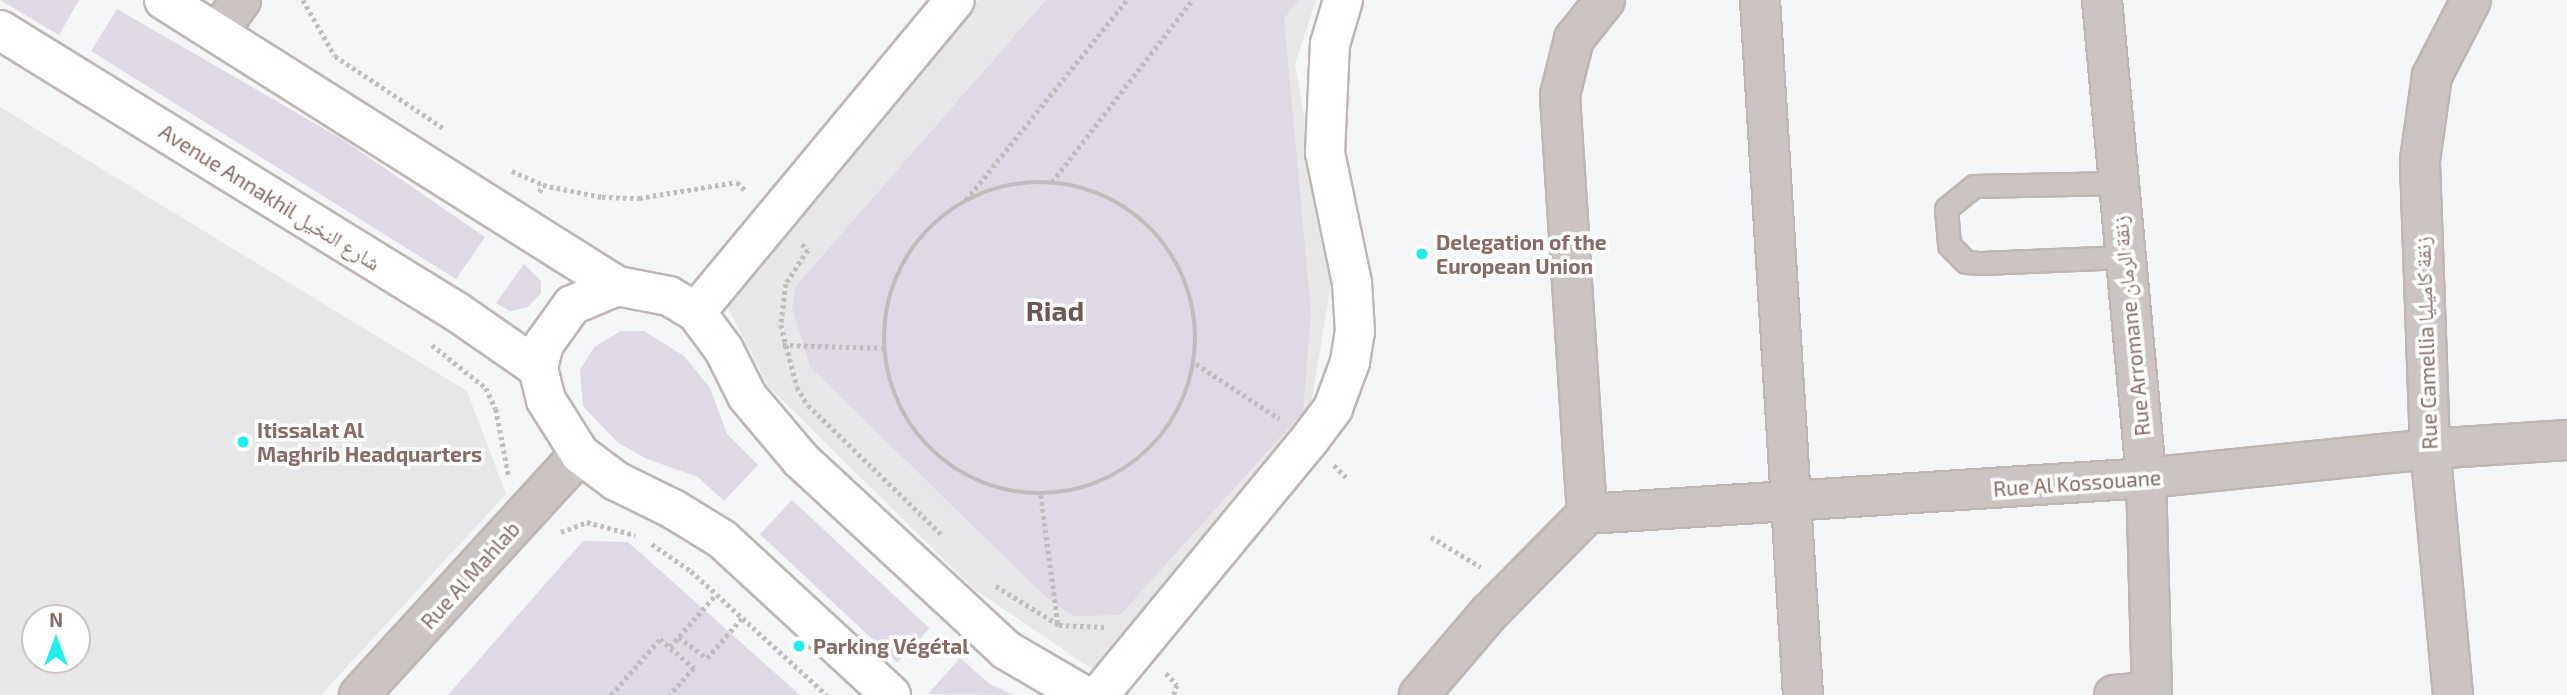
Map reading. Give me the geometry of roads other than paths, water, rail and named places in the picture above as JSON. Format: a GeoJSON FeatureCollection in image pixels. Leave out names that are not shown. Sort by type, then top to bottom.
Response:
{"type":"FeatureCollection","features":[{"type":"Feature","properties":{"kind":"main road"},"geometry":{"type":"LineString","coordinates":[[164,0],[617,286],[668,296],[696,312],[724,350],[747,396],[801,460],[1006,650],[1083,695]]}},
{"type":"Feature","properties":{"kind":"main road"},"geometry":{"type":"LineString","coordinates":[[696,312],[955,0]]}},
{"type":"Feature","properties":{"kind":"main road"},"geometry":{"type":"LineString","coordinates":[[1099,695],[1310,439],[1333,408],[1350,362],[1355,331],[1352,283],[1325,153],[1330,44],[1343,0]]}},
{"type":"Feature","properties":{"kind":"main road","name":"Avenue Annakhil شارع النخيل"},"geometry":{"type":"LineString","coordinates":[[0,30],[457,312],[538,368]]}},
{"type":"Feature","properties":{"kind":"main road"},"geometry":{"type":"LineString","coordinates":[[617,286],[572,305],[550,334],[538,368],[546,400],[580,454],[616,481],[673,509],[722,539],[891,695]]}},
{"type":"Feature","properties":{"kind":"street"},"geometry":{"type":"LineString","coordinates":[[218,32],[240,0]]}},
{"type":"Feature","properties":{"kind":"street"},"geometry":{"type":"LineString","coordinates":[[1419,695],[1514,587],[1587,514],[1560,95],[1574,39],[1605,0]]}},
{"type":"Feature","properties":{"kind":"street"},"geometry":{"type":"LineString","coordinates":[[1760,0],[1803,695]]}},
{"type":"Feature","properties":{"kind":"street","name":"Rue Arromane زنقة الرمان"},"geometry":{"type":"LineString","coordinates":[[2102,0],[2146,478],[2152,693]]}},
{"type":"Feature","properties":{"kind":"street","name":"Rue Camellia زنقة كاميليا"},"geometry":{"type":"LineString","coordinates":[[2453,695],[2430,449],[2421,174],[2424,110],[2437,64],[2471,0]]}},
{"type":"Feature","properties":{"kind":"street","name":"Rue Al Kossouane"},"geometry":{"type":"LineString","coordinates":[[1587,514],[1791,503],[2146,478],[2430,449],[2567,440]]}},
{"type":"Feature","properties":{"kind":"street","name":"Rue Al Mahlab"},"geometry":{"type":"LineString","coordinates":[[359,695],[580,454]]}},
{"type":"Feature","properties":{"kind":"street"},"geometry":{"type":"LineString","coordinates":[[2114,695],[2152,693]]}},
{"type":"Feature","properties":{"kind":"lane"},"geometry":{"type":"LineString","coordinates":[[2118,183],[1974,186],[1946,209],[1949,245],[1966,262],[2124,257]]}},
{"type":"Feature","properties":{"kind":"place","name":"Delegation of the European Union"},"geometry":{"type":"Point","coordinates":[1422,254]}},
{"type":"Feature","properties":{"kind":"place","name":"Itissalat Al Maghrib Headquarters"},"geometry":{"type":"Point","coordinates":[243,442]}},
{"type":"Feature","properties":{"kind":"place","name":"Parking Végétal"},"geometry":{"type":"Point","coordinates":[799,646]}},
{"type":"Feature","properties":{"kind":"district","name":"Riad"},"geometry":{"type":"Point","coordinates":[1055,310]}}]}
